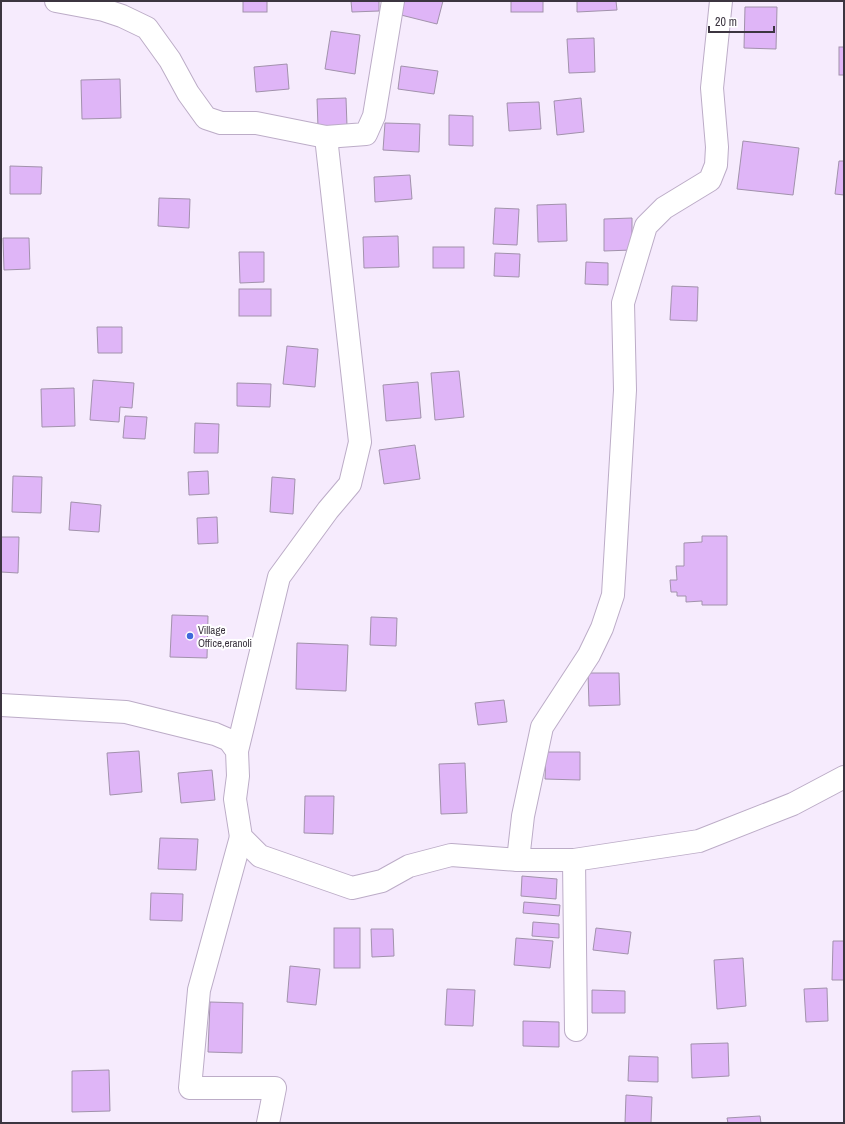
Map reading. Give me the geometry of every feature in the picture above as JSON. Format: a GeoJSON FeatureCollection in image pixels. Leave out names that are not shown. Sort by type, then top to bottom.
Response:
{"type":"FeatureCollection","features":[{"type":"Feature","properties":{"kind":"street"},"geometry":{"type":"LineString","coordinates":[[56,1],[104,10],[122,16],[146,28],[170,60],[188,93],[206,118],[221,123],[256,123],[326,137],[366,134],[374,116],[394,1]]}},
{"type":"Feature","properties":{"kind":"street"},"geometry":{"type":"LineString","coordinates":[[518,860],[524,816],[542,727],[589,655],[602,628],[613,595],[625,390],[623,303],[646,226],[664,208],[710,180],[716,165],[717,147],[712,88],[722,1]]}},
{"type":"Feature","properties":{"kind":"street"},"geometry":{"type":"LineString","coordinates":[[268,1123],[275,1088],[190,1088],[199,990],[241,837],[235,799],[238,776],[237,751],[279,577],[328,510],[350,484],[360,442],[326,137]]}},
{"type":"Feature","properties":{"kind":"street"},"geometry":{"type":"LineString","coordinates":[[1,705],[126,712],[215,734],[229,740],[237,751]]}},
{"type":"Feature","properties":{"kind":"street"},"geometry":{"type":"LineString","coordinates":[[241,837],[260,856],[352,888],[382,881],[409,866],[451,855],[518,860],[574,860],[699,841],[793,804],[844,777]]}},
{"type":"Feature","properties":{"kind":"street"},"geometry":{"type":"LineString","coordinates":[[574,860],[576,1030]]}},
{"type":"Feature","properties":{"kind":"building"},"geometry":{"type":"Polygon","coordinates":[[[243,1],[267,1],[267,12],[243,12],[243,1]]]}},
{"type":"Feature","properties":{"kind":"building"},"geometry":{"type":"Polygon","coordinates":[[[351,1],[379,1],[379,11],[352,12],[351,1]]]}},
{"type":"Feature","properties":{"kind":"building"},"geometry":{"type":"Polygon","coordinates":[[[404,1],[443,1],[437,24],[401,15],[404,1]]]}},
{"type":"Feature","properties":{"kind":"building"},"geometry":{"type":"Polygon","coordinates":[[[511,1],[543,1],[543,12],[511,12],[511,1]]]}},
{"type":"Feature","properties":{"kind":"building"},"geometry":{"type":"Polygon","coordinates":[[[577,1],[616,1],[617,10],[577,12],[577,1]]]}},
{"type":"Feature","properties":{"kind":"building"},"geometry":{"type":"Polygon","coordinates":[[[745,7],[777,7],[776,49],[744,48],[745,7]]]}},
{"type":"Feature","properties":{"kind":"building"},"geometry":{"type":"Polygon","coordinates":[[[331,31],[360,35],[355,74],[325,69],[331,31]]]}},
{"type":"Feature","properties":{"kind":"building"},"geometry":{"type":"Polygon","coordinates":[[[594,38],[595,72],[569,73],[567,39],[594,38]]]}},
{"type":"Feature","properties":{"kind":"building"},"geometry":{"type":"Polygon","coordinates":[[[839,47],[844,47],[844,75],[839,75],[839,47]]]}},
{"type":"Feature","properties":{"kind":"building"},"geometry":{"type":"Polygon","coordinates":[[[287,64],[289,89],[256,92],[254,67],[287,64]]]}},
{"type":"Feature","properties":{"kind":"building"},"geometry":{"type":"Polygon","coordinates":[[[401,66],[438,71],[434,94],[398,89],[401,66]]]}},
{"type":"Feature","properties":{"kind":"building"},"geometry":{"type":"Polygon","coordinates":[[[120,79],[121,118],[82,119],[81,80],[120,79]]]}},
{"type":"Feature","properties":{"kind":"building"},"geometry":{"type":"Polygon","coordinates":[[[346,98],[347,126],[318,127],[317,99],[346,98]]]}},
{"type":"Feature","properties":{"kind":"building"},"geometry":{"type":"Polygon","coordinates":[[[581,98],[584,132],[557,135],[554,101],[581,98]]]}},
{"type":"Feature","properties":{"kind":"building"},"geometry":{"type":"Polygon","coordinates":[[[539,102],[541,129],[509,131],[507,103],[539,102]]]}},
{"type":"Feature","properties":{"kind":"building"},"geometry":{"type":"Polygon","coordinates":[[[449,115],[473,116],[473,146],[449,145],[449,115]]]}},
{"type":"Feature","properties":{"kind":"building"},"geometry":{"type":"Polygon","coordinates":[[[385,123],[420,124],[419,152],[383,150],[385,123]]]}},
{"type":"Feature","properties":{"kind":"building"},"geometry":{"type":"Polygon","coordinates":[[[743,141],[799,148],[793,195],[737,189],[743,141]]]}},
{"type":"Feature","properties":{"kind":"building"},"geometry":{"type":"Polygon","coordinates":[[[839,161],[844,161],[844,195],[835,194],[839,161]]]}},
{"type":"Feature","properties":{"kind":"building"},"geometry":{"type":"Polygon","coordinates":[[[10,166],[42,167],[41,194],[10,194],[10,166]]]}},
{"type":"Feature","properties":{"kind":"building"},"geometry":{"type":"Polygon","coordinates":[[[410,175],[412,199],[375,202],[374,177],[410,175]]]}},
{"type":"Feature","properties":{"kind":"building"},"geometry":{"type":"Polygon","coordinates":[[[159,198],[190,199],[189,228],[158,226],[159,198]]]}},
{"type":"Feature","properties":{"kind":"building"},"geometry":{"type":"Polygon","coordinates":[[[566,204],[567,241],[538,242],[537,205],[566,204]]]}},
{"type":"Feature","properties":{"kind":"building"},"geometry":{"type":"Polygon","coordinates":[[[495,208],[519,209],[517,245],[493,244],[495,208]]]}},
{"type":"Feature","properties":{"kind":"building"},"geometry":{"type":"Polygon","coordinates":[[[632,218],[632,250],[604,251],[604,219],[632,218]]]}},
{"type":"Feature","properties":{"kind":"building"},"geometry":{"type":"Polygon","coordinates":[[[398,236],[399,267],[364,268],[363,237],[398,236]]]}},
{"type":"Feature","properties":{"kind":"building"},"geometry":{"type":"Polygon","coordinates":[[[3,238],[29,238],[30,269],[4,270],[3,238]]]}},
{"type":"Feature","properties":{"kind":"building"},"geometry":{"type":"Polygon","coordinates":[[[433,247],[464,247],[464,268],[433,268],[433,247]]]}},
{"type":"Feature","properties":{"kind":"building"},"geometry":{"type":"Polygon","coordinates":[[[239,252],[264,252],[264,282],[240,283],[239,252]]]}},
{"type":"Feature","properties":{"kind":"building"},"geometry":{"type":"Polygon","coordinates":[[[495,253],[520,254],[519,277],[494,276],[495,253]]]}},
{"type":"Feature","properties":{"kind":"building"},"geometry":{"type":"Polygon","coordinates":[[[586,262],[608,263],[608,285],[585,284],[586,262]]]}},
{"type":"Feature","properties":{"kind":"building"},"geometry":{"type":"Polygon","coordinates":[[[672,286],[698,287],[697,321],[670,320],[672,286]]]}},
{"type":"Feature","properties":{"kind":"building"},"geometry":{"type":"Polygon","coordinates":[[[239,289],[271,289],[271,316],[239,316],[239,289]]]}},
{"type":"Feature","properties":{"kind":"building"},"geometry":{"type":"Polygon","coordinates":[[[97,327],[122,327],[122,353],[98,353],[97,327]]]}},
{"type":"Feature","properties":{"kind":"building"},"geometry":{"type":"Polygon","coordinates":[[[287,346],[318,349],[315,387],[283,384],[287,346]]]}},
{"type":"Feature","properties":{"kind":"building"},"geometry":{"type":"Polygon","coordinates":[[[459,371],[464,417],[435,420],[431,373],[459,371]]]}},
{"type":"Feature","properties":{"kind":"building"},"geometry":{"type":"Polygon","coordinates":[[[93,380],[134,383],[132,408],[120,407],[119,422],[90,420],[93,380]]]}},
{"type":"Feature","properties":{"kind":"building"},"geometry":{"type":"Polygon","coordinates":[[[418,382],[421,418],[386,421],[383,385],[418,382]]]}},
{"type":"Feature","properties":{"kind":"building"},"geometry":{"type":"Polygon","coordinates":[[[237,383],[271,384],[270,407],[237,406],[237,383]]]}},
{"type":"Feature","properties":{"kind":"building"},"geometry":{"type":"Polygon","coordinates":[[[74,388],[75,426],[42,427],[41,389],[74,388]]]}},
{"type":"Feature","properties":{"kind":"building"},"geometry":{"type":"Polygon","coordinates":[[[125,416],[147,417],[145,439],[123,438],[125,416]]]}},
{"type":"Feature","properties":{"kind":"building"},"geometry":{"type":"Polygon","coordinates":[[[195,423],[219,424],[218,453],[194,453],[195,423]]]}},
{"type":"Feature","properties":{"kind":"building"},"geometry":{"type":"Polygon","coordinates":[[[415,445],[420,479],[384,484],[379,450],[415,445]]]}},
{"type":"Feature","properties":{"kind":"building"},"geometry":{"type":"Polygon","coordinates":[[[208,471],[209,494],[189,495],[188,472],[208,471]]]}},
{"type":"Feature","properties":{"kind":"building"},"geometry":{"type":"Polygon","coordinates":[[[13,476],[42,477],[41,513],[12,512],[13,476]]]}},
{"type":"Feature","properties":{"kind":"building"},"geometry":{"type":"Polygon","coordinates":[[[272,477],[295,479],[293,514],[270,512],[272,477]]]}},
{"type":"Feature","properties":{"kind":"building"},"geometry":{"type":"Polygon","coordinates":[[[71,502],[101,505],[99,532],[69,530],[71,502]]]}},
{"type":"Feature","properties":{"kind":"building"},"geometry":{"type":"Polygon","coordinates":[[[217,517],[218,543],[198,544],[197,518],[217,517]]]}},
{"type":"Feature","properties":{"kind":"building"},"geometry":{"type":"Polygon","coordinates":[[[702,536],[727,536],[727,605],[702,605],[702,601],[686,602],[686,596],[677,596],[677,592],[671,592],[670,580],[677,580],[676,566],[684,566],[684,543],[702,542],[702,536]]]}},
{"type":"Feature","properties":{"kind":"building"},"geometry":{"type":"Polygon","coordinates":[[[1,537],[19,537],[18,573],[1,572],[1,537]]]}},
{"type":"Feature","properties":{"kind":"building","name":"Village Office,eranoli"},"geometry":{"type":"Polygon","coordinates":[[[172,615],[208,616],[207,658],[170,657],[172,615]]]}},
{"type":"Feature","properties":{"kind":"building"},"geometry":{"type":"Polygon","coordinates":[[[371,617],[397,618],[396,646],[370,645],[371,617]]]}},
{"type":"Feature","properties":{"kind":"building"},"geometry":{"type":"Polygon","coordinates":[[[297,643],[348,645],[346,691],[296,689],[297,643]]]}},
{"type":"Feature","properties":{"kind":"building"},"geometry":{"type":"Polygon","coordinates":[[[588,673],[619,673],[620,705],[589,706],[588,673]]]}},
{"type":"Feature","properties":{"kind":"building"},"geometry":{"type":"Polygon","coordinates":[[[504,700],[507,722],[478,725],[475,703],[504,700]]]}},
{"type":"Feature","properties":{"kind":"building"},"geometry":{"type":"Polygon","coordinates":[[[139,751],[142,792],[110,795],[107,753],[139,751]]]}},
{"type":"Feature","properties":{"kind":"building"},"geometry":{"type":"Polygon","coordinates":[[[546,752],[580,752],[580,780],[545,779],[546,752]]]}},
{"type":"Feature","properties":{"kind":"building"},"geometry":{"type":"Polygon","coordinates":[[[465,763],[467,813],[441,814],[439,764],[465,763]]]}},
{"type":"Feature","properties":{"kind":"building"},"geometry":{"type":"Polygon","coordinates":[[[212,770],[215,800],[181,803],[178,773],[212,770]]]}},
{"type":"Feature","properties":{"kind":"building"},"geometry":{"type":"Polygon","coordinates":[[[305,796],[334,796],[333,834],[304,833],[305,796]]]}},
{"type":"Feature","properties":{"kind":"building"},"geometry":{"type":"Polygon","coordinates":[[[160,838],[198,839],[196,870],[158,869],[160,838]]]}},
{"type":"Feature","properties":{"kind":"building"},"geometry":{"type":"Polygon","coordinates":[[[522,876],[557,879],[556,899],[521,896],[522,876]]]}},
{"type":"Feature","properties":{"kind":"building"},"geometry":{"type":"Polygon","coordinates":[[[151,893],[183,894],[182,921],[150,920],[151,893]]]}},
{"type":"Feature","properties":{"kind":"building"},"geometry":{"type":"Polygon","coordinates":[[[524,902],[560,905],[559,916],[523,913],[524,902]]]}},
{"type":"Feature","properties":{"kind":"building"},"geometry":{"type":"Polygon","coordinates":[[[533,922],[559,924],[559,938],[532,936],[533,922]]]}},
{"type":"Feature","properties":{"kind":"building"},"geometry":{"type":"Polygon","coordinates":[[[334,928],[360,928],[360,968],[334,968],[334,928]]]}},
{"type":"Feature","properties":{"kind":"building"},"geometry":{"type":"Polygon","coordinates":[[[596,928],[631,932],[628,954],[593,950],[596,928]]]}},
{"type":"Feature","properties":{"kind":"building"},"geometry":{"type":"Polygon","coordinates":[[[371,929],[393,929],[394,956],[372,957],[371,929]]]}},
{"type":"Feature","properties":{"kind":"building"},"geometry":{"type":"Polygon","coordinates":[[[516,938],[553,941],[550,968],[514,965],[516,938]]]}},
{"type":"Feature","properties":{"kind":"building"},"geometry":{"type":"Polygon","coordinates":[[[833,941],[844,941],[844,980],[832,980],[833,941]]]}},
{"type":"Feature","properties":{"kind":"building"},"geometry":{"type":"Polygon","coordinates":[[[743,958],[746,1006],[717,1009],[714,960],[743,958]]]}},
{"type":"Feature","properties":{"kind":"building"},"geometry":{"type":"Polygon","coordinates":[[[290,966],[320,969],[316,1005],[287,1002],[290,966]]]}},
{"type":"Feature","properties":{"kind":"building"},"geometry":{"type":"Polygon","coordinates":[[[827,988],[828,1021],[806,1022],[804,989],[827,988]]]}},
{"type":"Feature","properties":{"kind":"building"},"geometry":{"type":"Polygon","coordinates":[[[447,989],[475,990],[473,1026],[445,1025],[447,989]]]}},
{"type":"Feature","properties":{"kind":"building"},"geometry":{"type":"Polygon","coordinates":[[[592,990],[625,991],[625,1013],[592,1013],[592,990]]]}},
{"type":"Feature","properties":{"kind":"building"},"geometry":{"type":"Polygon","coordinates":[[[210,1002],[243,1003],[242,1053],[208,1052],[210,1002]]]}},
{"type":"Feature","properties":{"kind":"building"},"geometry":{"type":"Polygon","coordinates":[[[523,1021],[559,1022],[559,1047],[523,1046],[523,1021]]]}},
{"type":"Feature","properties":{"kind":"building"},"geometry":{"type":"Polygon","coordinates":[[[728,1043],[729,1076],[692,1078],[691,1044],[728,1043]]]}},
{"type":"Feature","properties":{"kind":"building"},"geometry":{"type":"Polygon","coordinates":[[[629,1056],[658,1057],[658,1082],[628,1081],[629,1056]]]}},
{"type":"Feature","properties":{"kind":"building"},"geometry":{"type":"Polygon","coordinates":[[[109,1070],[110,1111],[72,1112],[72,1071],[109,1070]]]}},
{"type":"Feature","properties":{"kind":"building"},"geometry":{"type":"Polygon","coordinates":[[[626,1095],[652,1097],[651,1123],[625,1123],[626,1095]]]}},
{"type":"Feature","properties":{"kind":"building"},"geometry":{"type":"Polygon","coordinates":[[[760,1116],[761,1123],[728,1123],[727,1118],[760,1116]]]}},
{"type":"Feature","properties":{"kind":"place","name":"Village Office,eranoli"},"geometry":{"type":"Point","coordinates":[190,636]}}]}
